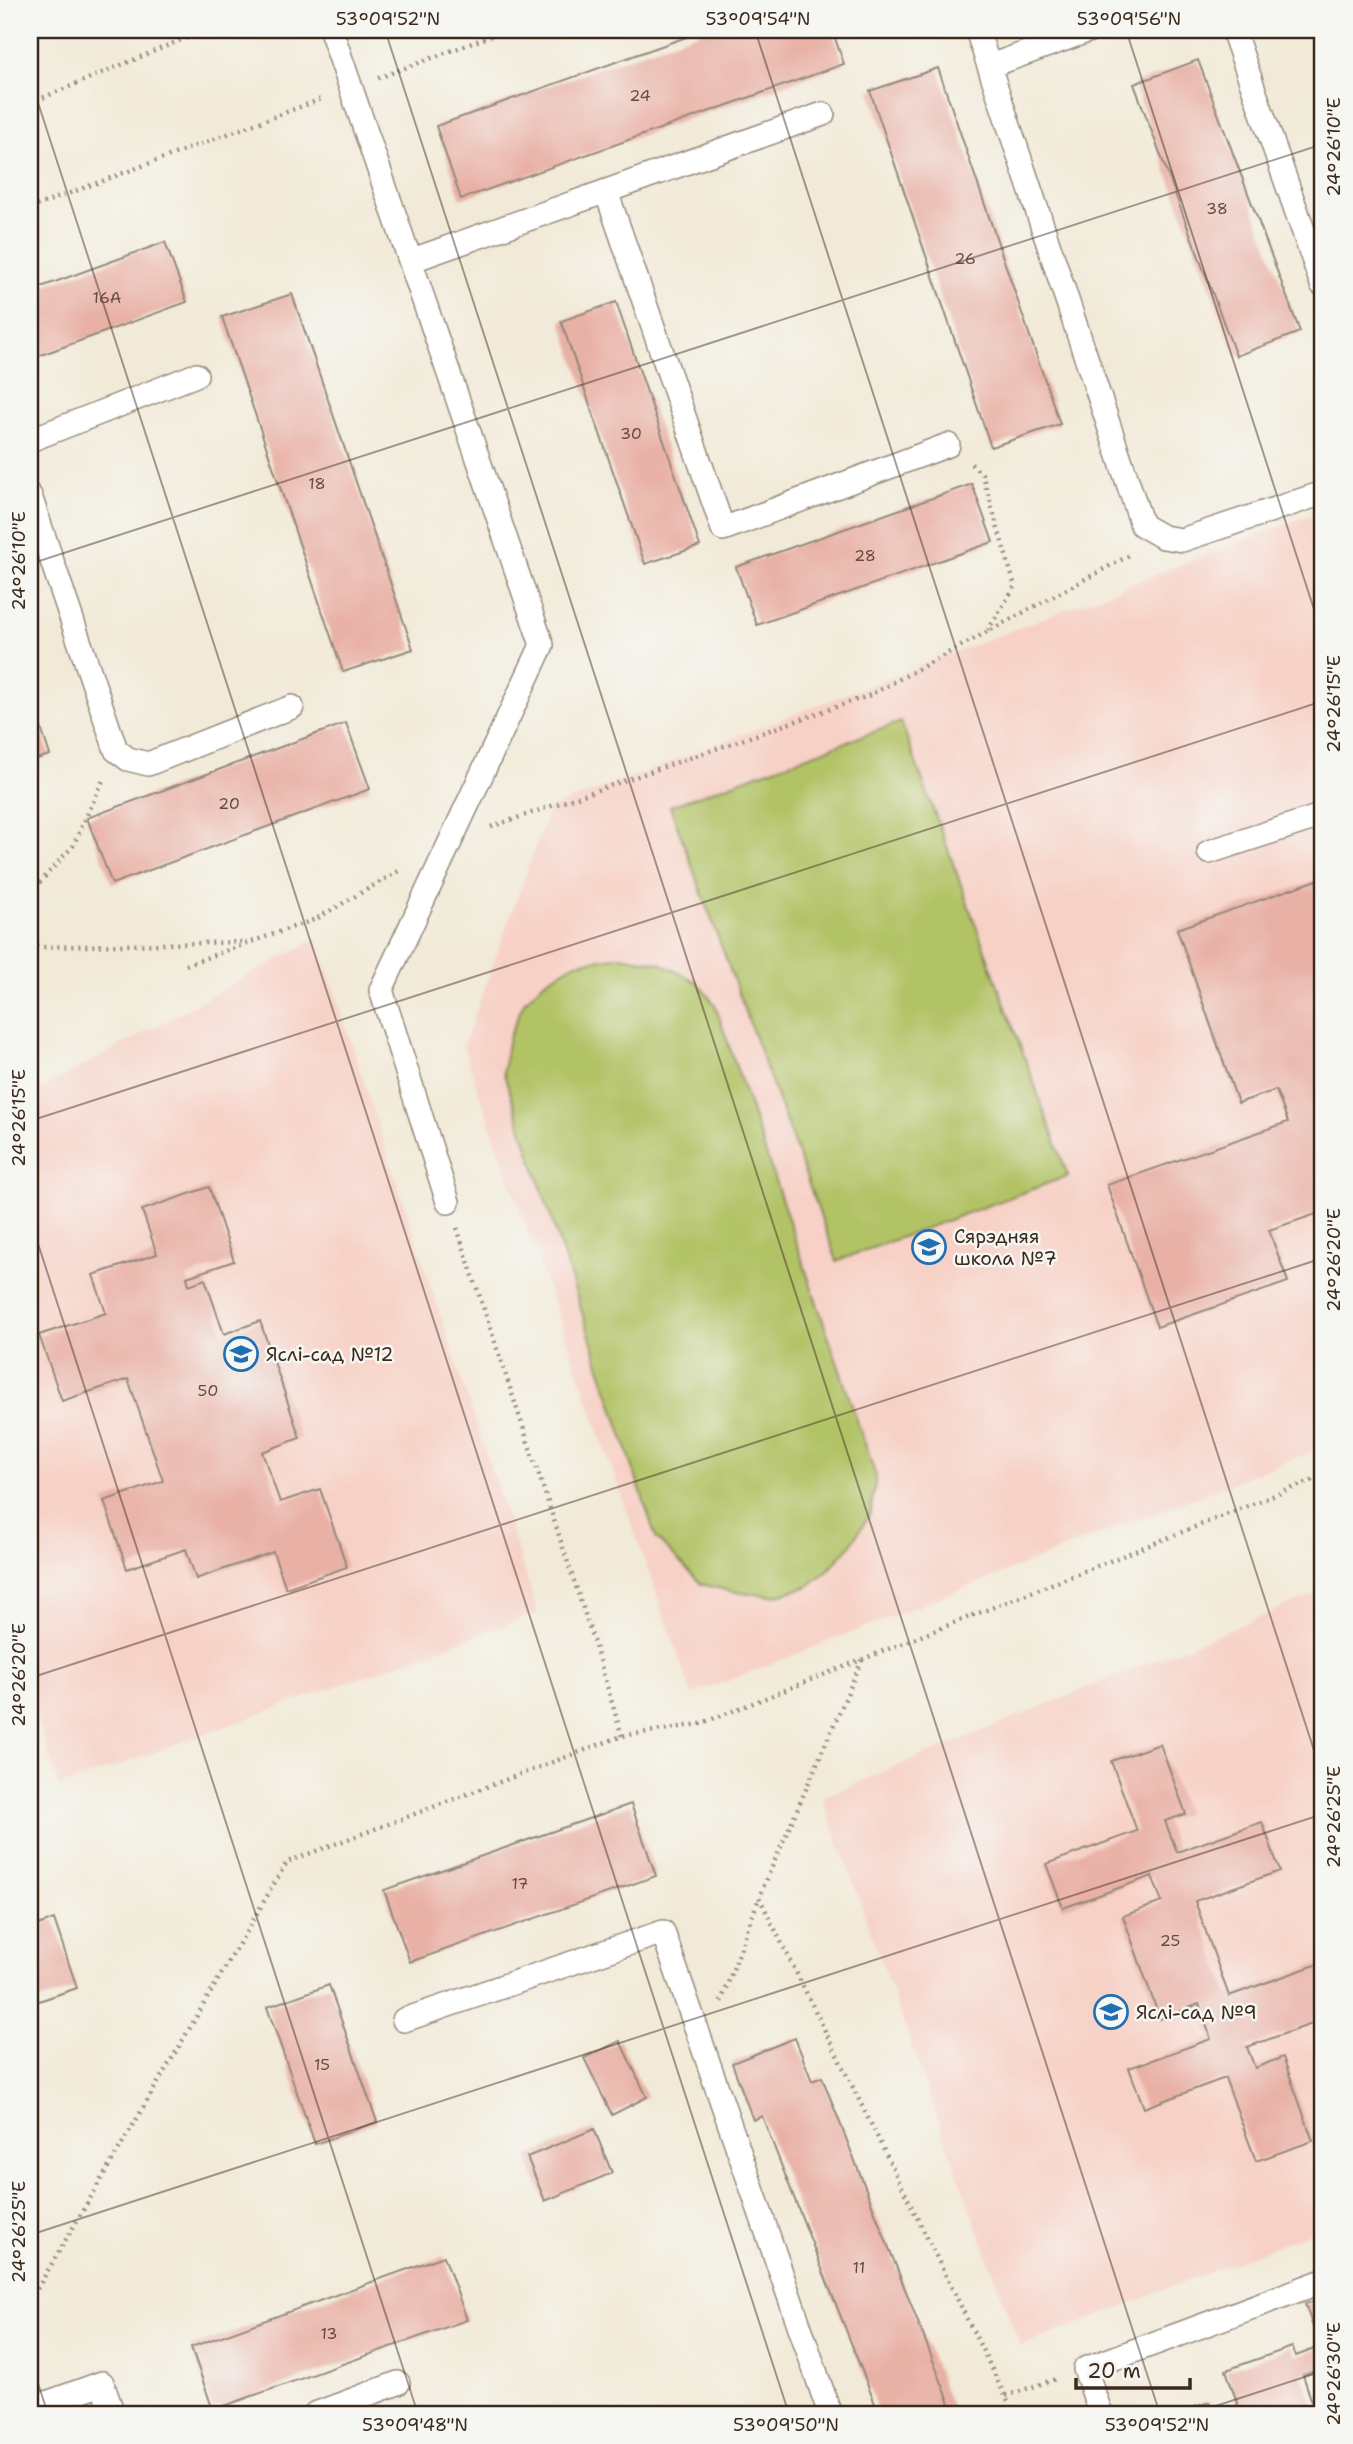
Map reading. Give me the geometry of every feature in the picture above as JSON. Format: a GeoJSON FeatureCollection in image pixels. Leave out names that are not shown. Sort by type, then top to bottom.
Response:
{"type":"FeatureCollection","features":[{"type":"Feature","properties":{"kind":"lane"},"geometry":{"type":"LineString","coordinates":[[331,30],[542,645],[381,990],[448,1202]]}},
{"type":"Feature","properties":{"kind":"lane"},"geometry":{"type":"LineString","coordinates":[[977,30],[1142,525],[1163,537],[1182,540],[1323,493]]}},
{"type":"Feature","properties":{"kind":"lane"},"geometry":{"type":"LineString","coordinates":[[990,66],[1090,30]]}},
{"type":"Feature","properties":{"kind":"lane"},"geometry":{"type":"LineString","coordinates":[[1233,30],[1323,283]]}},
{"type":"Feature","properties":{"kind":"lane"},"geometry":{"type":"LineString","coordinates":[[410,261],[823,114]]}},
{"type":"Feature","properties":{"kind":"lane"},"geometry":{"type":"LineString","coordinates":[[606,191],[723,529],[948,445]]}},
{"type":"Feature","properties":{"kind":"lane"},"geometry":{"type":"LineString","coordinates":[[30,440],[196,375]]}},
{"type":"Feature","properties":{"kind":"lane"},"geometry":{"type":"LineString","coordinates":[[30,496],[116,750],[128,759],[148,764],[292,707]]}},
{"type":"Feature","properties":{"kind":"lane"},"geometry":{"type":"LineString","coordinates":[[1209,852],[1323,815]]}},
{"type":"Feature","properties":{"kind":"lane"},"geometry":{"type":"LineString","coordinates":[[404,2021],[663,1932],[830,2414]]}},
{"type":"Feature","properties":{"kind":"lane"},"geometry":{"type":"LineString","coordinates":[[1101,2414],[1085,2369],[1323,2281]]}},
{"type":"Feature","properties":{"kind":"lane"},"geometry":{"type":"LineString","coordinates":[[30,2409],[102,2383],[113,2414]]}},
{"type":"Feature","properties":{"kind":"lane"},"geometry":{"type":"LineString","coordinates":[[315,2414],[398,2383]]}},
{"type":"Feature","properties":{"kind":"path"},"geometry":{"type":"LineString","coordinates":[[30,103],[205,30]]}},
{"type":"Feature","properties":{"kind":"path"},"geometry":{"type":"LineString","coordinates":[[30,208],[507,30]]}},
{"type":"Feature","properties":{"kind":"path"},"geometry":{"type":"LineString","coordinates":[[948,445],[982,474],[1015,586],[988,631]]}},
{"type":"Feature","properties":{"kind":"path"},"geometry":{"type":"LineString","coordinates":[[450,841],[869,696],[1163,537]]}},
{"type":"Feature","properties":{"kind":"path"},"geometry":{"type":"LineString","coordinates":[[30,893],[73,846],[116,750]]}},
{"type":"Feature","properties":{"kind":"path"},"geometry":{"type":"LineString","coordinates":[[186,965],[316,919],[406,867]]}},
{"type":"Feature","properties":{"kind":"path"},"geometry":{"type":"LineString","coordinates":[[30,943],[42,947],[250,942]]}},
{"type":"Feature","properties":{"kind":"path"},"geometry":{"type":"LineString","coordinates":[[448,1202],[589,1623],[622,1736]]}},
{"type":"Feature","properties":{"kind":"path"},"geometry":{"type":"LineString","coordinates":[[30,2301],[287,1862],[622,1736],[700,1724],[1323,1476]]}},
{"type":"Feature","properties":{"kind":"path"},"geometry":{"type":"LineString","coordinates":[[704,2049],[759,1897],[862,1660]]}},
{"type":"Feature","properties":{"kind":"path"},"geometry":{"type":"LineString","coordinates":[[759,1897],[1014,2414]]}},
{"type":"Feature","properties":{"kind":"path"},"geometry":{"type":"LineString","coordinates":[[1006,2396],[1085,2369]]}},
{"type":"Feature","properties":{"kind":"shaded area","name":"Сярэдняя школа №7"},"geometry":{"type":"Polygon","coordinates":[[[1323,510],[1323,1447],[692,1695],[463,1047],[549,809],[1323,510]]]}},
{"type":"Feature","properties":{"kind":"shaded area","name":"Яслі-сад №12"},"geometry":{"type":"Polygon","coordinates":[[[317,938],[538,1613],[59,1787],[30,1698],[30,1095],[317,938]]]}},
{"type":"Feature","properties":{"kind":"shaded area","name":"Яслі-сад №9"},"geometry":{"type":"Polygon","coordinates":[[[1323,1591],[1323,2227],[1020,2347],[822,1797],[1323,1591]]]}},
{"type":"Feature","properties":{"kind":"green space"},"geometry":{"type":"Polygon","coordinates":[[[901,722],[1068,1176],[837,1261],[670,806],[901,722]]]}},
{"type":"Feature","properties":{"kind":"green space"},"geometry":{"type":"Polygon","coordinates":[[[621,956],[660,963],[697,982],[715,1005],[876,1476],[871,1512],[850,1546],[830,1568],[807,1587],[773,1596],[735,1592],[701,1584],[656,1538],[503,1071],[509,1037],[524,1002],[545,981],[576,963],[621,956]]]}},
{"type":"Feature","properties":{"kind":"building"},"geometry":{"type":"Polygon","coordinates":[[[706,30],[832,30],[844,64],[461,199],[436,126],[706,30]]]}},
{"type":"Feature","properties":{"kind":"building"},"geometry":{"type":"Polygon","coordinates":[[[1198,60],[1300,332],[1236,356],[1134,84],[1198,60]]]}},
{"type":"Feature","properties":{"kind":"building"},"geometry":{"type":"Polygon","coordinates":[[[938,68],[1060,424],[991,447],[870,91],[938,68]]]}},
{"type":"Feature","properties":{"kind":"building"},"geometry":{"type":"Polygon","coordinates":[[[165,242],[187,302],[30,359],[30,291],[165,242]]]}},
{"type":"Feature","properties":{"kind":"building"},"geometry":{"type":"Polygon","coordinates":[[[292,294],[413,649],[343,672],[222,317],[292,294]]]}},
{"type":"Feature","properties":{"kind":"building"},"geometry":{"type":"Polygon","coordinates":[[[616,302],[700,546],[645,564],[561,321],[616,302]]]}},
{"type":"Feature","properties":{"kind":"building"},"geometry":{"type":"Polygon","coordinates":[[[972,484],[993,542],[757,625],[736,567],[972,484]]]}},
{"type":"Feature","properties":{"kind":"building"},"geometry":{"type":"Polygon","coordinates":[[[30,695],[50,755],[30,761],[30,695]]]}},
{"type":"Feature","properties":{"kind":"building"},"geometry":{"type":"Polygon","coordinates":[[[346,723],[370,789],[112,884],[87,818],[346,723]]]}},
{"type":"Feature","properties":{"kind":"building"},"geometry":{"type":"Polygon","coordinates":[[[1323,878],[1323,1223],[1319,1213],[1269,1230],[1288,1282],[1157,1327],[1107,1185],[1288,1122],[1276,1090],[1238,1103],[1177,929],[1323,878]]]}},
{"type":"Feature","properties":{"kind":"building"},"geometry":{"type":"Polygon","coordinates":[[[209,1187],[234,1261],[187,1277],[189,1285],[205,1279],[224,1334],[260,1321],[300,1438],[262,1452],[280,1502],[320,1489],[347,1567],[286,1588],[273,1552],[196,1579],[186,1549],[127,1569],[104,1501],[163,1481],[128,1379],[62,1401],[39,1335],[106,1313],[93,1275],[157,1254],[142,1210],[209,1187]]]}},
{"type":"Feature","properties":{"kind":"building"},"geometry":{"type":"Polygon","coordinates":[[[1160,1744],[1186,1814],[1165,1821],[1177,1852],[1262,1822],[1280,1871],[1195,1901],[1229,1996],[1318,1964],[1323,1979],[1323,2020],[1247,2047],[1255,2068],[1283,2057],[1313,2141],[1256,2161],[1225,2078],[1144,2108],[1129,2068],[1211,2039],[1199,2004],[1160,2019],[1123,1916],[1162,1902],[1152,1876],[1063,1908],[1046,1864],[1137,1831],[1111,1761],[1160,1744]]]}},
{"type":"Feature","properties":{"kind":"building"},"geometry":{"type":"Polygon","coordinates":[[[631,1804],[656,1876],[410,1962],[384,1890],[631,1804]]]}},
{"type":"Feature","properties":{"kind":"building"},"geometry":{"type":"Polygon","coordinates":[[[54,1919],[77,1988],[30,2004],[30,1928],[54,1919]]]}},
{"type":"Feature","properties":{"kind":"building"},"geometry":{"type":"Polygon","coordinates":[[[329,1985],[377,2122],[315,2144],[267,2007],[329,1985]]]}},
{"type":"Feature","properties":{"kind":"building"},"geometry":{"type":"Polygon","coordinates":[[[795,2038],[812,2081],[822,2077],[954,2414],[879,2414],[762,2116],[753,2120],[732,2063],[795,2038]]]}},
{"type":"Feature","properties":{"kind":"building"},"geometry":{"type":"Polygon","coordinates":[[[620,2041],[647,2097],[612,2115],[584,2058],[620,2041]]]}},
{"type":"Feature","properties":{"kind":"building"},"geometry":{"type":"Polygon","coordinates":[[[594,2129],[612,2173],[545,2201],[527,2157],[594,2129]]]}},
{"type":"Feature","properties":{"kind":"building"},"geometry":{"type":"Polygon","coordinates":[[[444,2256],[467,2320],[213,2410],[191,2347],[444,2256]]]}},
{"type":"Feature","properties":{"kind":"building"},"geometry":{"type":"Polygon","coordinates":[[[1323,2298],[1323,2368],[1303,2375],[1316,2414],[1221,2414],[1239,2408],[1226,2370],[1292,2347],[1296,2356],[1320,2347],[1305,2304],[1323,2298]]]}},
{"type":"Feature","properties":{"kind":"building"},"geometry":{"type":"Polygon","coordinates":[[[1209,2402],[1213,2414],[1174,2414],[1209,2402]]]}},
{"type":"Feature","properties":{"kind":"place","name":"Сярэдняя школа №7"},"geometry":{"type":"Point","coordinates":[929,1247]}},
{"type":"Feature","properties":{"kind":"place","name":"Яслі-сад №12"},"geometry":{"type":"Point","coordinates":[241,1354]}},
{"type":"Feature","properties":{"kind":"place","name":"Яслі-сад №9"},"geometry":{"type":"Point","coordinates":[1111,2012]}}]}
